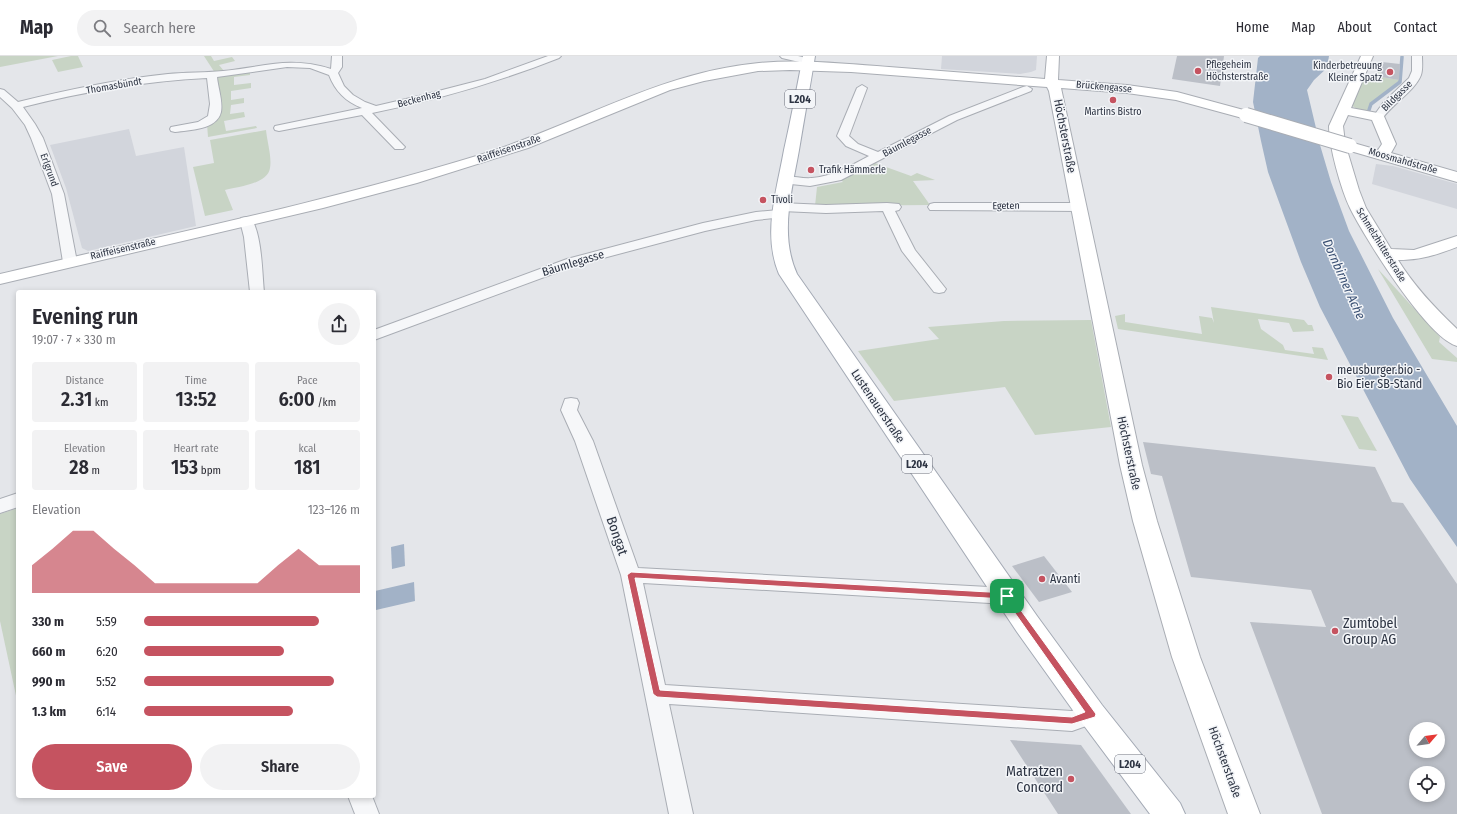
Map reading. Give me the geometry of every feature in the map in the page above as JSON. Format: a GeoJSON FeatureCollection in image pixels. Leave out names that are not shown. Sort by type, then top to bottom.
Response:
{"type":"FeatureCollection","features":[{"type":"Feature","properties":{"kind":"street"},"geometry":{"type":"LineString","coordinates":[[256,56],[266,67]]}},
{"type":"Feature","properties":{"kind":"street"},"geometry":{"type":"LineString","coordinates":[[337,56],[337,67],[333,73],[336,84],[348,97],[359,104],[376,109]]}},
{"type":"Feature","properties":{"kind":"street","name":"Beckenhag"},"geometry":{"type":"LineString","coordinates":[[279,128],[364,112],[412,101],[514,72],[556,56]]}},
{"type":"Feature","properties":{"kind":"street"},"geometry":{"type":"LineString","coordinates":[[785,56],[808,61]]}},
{"type":"Feature","properties":{"kind":"street"},"geometry":{"type":"LineString","coordinates":[[1051,82],[1053,56]]}},
{"type":"Feature","properties":{"kind":"street","name":"Schmelzhütterstraße"},"geometry":{"type":"LineString","coordinates":[[1367,56],[1336,126],[1336,136],[1350,190],[1358,208],[1397,273],[1428,312],[1457,340]]}},
{"type":"Feature","properties":{"kind":"street","name":"Bildgasse"},"geometry":{"type":"LineString","coordinates":[[1382,155],[1389,144],[1378,117],[1388,103],[1414,79],[1417,74],[1417,56]]}},
{"type":"Feature","properties":{"kind":"street","name":"Raiffeisenstraße"},"geometry":{"type":"LineString","coordinates":[[0,279],[412,180],[491,156],[544,137],[638,97],[673,84],[717,74],[808,61]]}},
{"type":"Feature","properties":{"kind":"street","name":"Brückengasse"},"geometry":{"type":"LineString","coordinates":[[808,61],[851,68],[1051,82],[1161,93],[1194,100],[1350,146]]}},
{"type":"Feature","properties":{"kind":"street","name":"Lustenauerstraße"},"geometry":{"type":"LineString","coordinates":[[808,61],[780,211],[779,241],[782,258],[802,295],[1007,596],[1092,714],[1169,814]]}},
{"type":"Feature","properties":{"kind":"street","name":"Thomasbündt"},"geometry":{"type":"LineString","coordinates":[[16,106],[48,98],[140,81],[185,75],[213,75],[296,64],[308,65],[333,73]]}},
{"type":"Feature","properties":{"kind":"street"},"geometry":{"type":"LineString","coordinates":[[175,129],[208,122],[214,117],[217,110],[212,78],[213,75]]}},
{"type":"Feature","properties":{"kind":"street","name":"Höchsterstraße"},"geometry":{"type":"LineString","coordinates":[[1051,82],[1056,91],[1131,465],[1145,521],[1186,657],[1244,814]]}},
{"type":"Feature","properties":{"kind":"street"},"geometry":{"type":"LineString","coordinates":[[862,88],[843,136],[845,140],[854,146],[880,156]]}},
{"type":"Feature","properties":{"kind":"street","name":"Bäumlegasse"},"geometry":{"type":"LineString","coordinates":[[785,180],[810,182],[824,180],[842,174],[953,118],[1027,89]]}},
{"type":"Feature","properties":{"kind":"street","name":"Erlgrund"},"geometry":{"type":"LineString","coordinates":[[0,92],[16,106],[30,124],[52,176],[58,194],[70,262]]}},
{"type":"Feature","properties":{"kind":"street"},"geometry":{"type":"LineString","coordinates":[[1342,110],[1378,117]]}},
{"type":"Feature","properties":{"kind":"street"},"geometry":{"type":"LineString","coordinates":[[364,112],[399,147]]}},
{"type":"Feature","properties":{"kind":"street","name":"Moosmahdstraße"},"geometry":{"type":"LineString","coordinates":[[1350,146],[1457,177]]}},
{"type":"Feature","properties":{"kind":"street"},"geometry":{"type":"LineString","coordinates":[[780,211],[891,207],[906,246],[939,289]]}},
{"type":"Feature","properties":{"kind":"street","name":"Egeten"},"geometry":{"type":"LineString","coordinates":[[934,207],[1079,207]]}},
{"type":"Feature","properties":{"kind":"street","name":"Bäumlegasse"},"geometry":{"type":"LineString","coordinates":[[376,334],[488,291],[572,262],[703,228],[780,211]]}},
{"type":"Feature","properties":{"kind":"street"},"geometry":{"type":"LineString","coordinates":[[246,221],[251,237],[257,290]]}},
{"type":"Feature","properties":{"kind":"street"},"geometry":{"type":"LineString","coordinates":[[1386,254],[1414,254],[1428,252],[1457,241]]}},
{"type":"Feature","properties":{"kind":"street","name":"Bongat"},"geometry":{"type":"LineString","coordinates":[[571,402],[569,410],[584,440],[631,575],[681,814]]}},
{"type":"Feature","properties":{"kind":"street"},"geometry":{"type":"LineString","coordinates":[[0,506],[16,501]]}},
{"type":"Feature","properties":{"kind":"street"},"geometry":{"type":"LineString","coordinates":[[631,575],[1007,596]]}},
{"type":"Feature","properties":{"kind":"street"},"geometry":{"type":"LineString","coordinates":[[657,694],[1072,720],[1092,714]]}},
{"type":"Feature","properties":{"kind":"street"},"geometry":{"type":"LineString","coordinates":[[361,798],[367,814]]}},
{"type":"Feature","properties":{"kind":"shaded area"},"geometry":{"type":"Polygon","coordinates":[[[942,56],[1037,56],[1036,70],[1020,74],[941,69],[942,56]]]}},
{"type":"Feature","properties":{"kind":"shaded area"},"geometry":{"type":"Polygon","coordinates":[[[129,129],[136,156],[184,147],[196,226],[88,251],[82,248],[66,188],[50,145],[129,129]]]}},
{"type":"Feature","properties":{"kind":"shaded area"},"geometry":{"type":"Polygon","coordinates":[[[1376,164],[1393,166],[1457,184],[1457,209],[1372,184],[1376,164]]]}},
{"type":"Feature","properties":{"kind":"green space"},"geometry":{"type":"Polygon","coordinates":[[[0,56],[58,56],[0,67],[0,56]]]}},
{"type":"Feature","properties":{"kind":"green space"},"geometry":{"type":"Polygon","coordinates":[[[78,56],[83,67],[58,72],[52,60],[78,56]]]}},
{"type":"Feature","properties":{"kind":"green space"},"geometry":{"type":"Polygon","coordinates":[[[204,56],[211,56],[214,61],[232,57],[235,61],[219,65],[224,71],[241,68],[242,70],[215,73],[204,56]]]}},
{"type":"Feature","properties":{"kind":"green space"},"geometry":{"type":"Polygon","coordinates":[[[1378,66],[1382,67],[1381,77],[1400,80],[1370,104],[1368,111],[1357,109],[1351,105],[1366,74],[1377,76],[1378,66]]]}},
{"type":"Feature","properties":{"kind":"green space"},"geometry":{"type":"Polygon","coordinates":[[[250,72],[250,75],[234,77],[234,85],[251,83],[251,88],[231,91],[231,100],[244,98],[244,103],[231,105],[230,114],[244,112],[245,117],[224,121],[226,131],[256,126],[257,128],[208,137],[207,124],[217,77],[250,72]]]}},
{"type":"Feature","properties":{"kind":"green space"},"geometry":{"type":"Polygon","coordinates":[[[266,130],[270,159],[270,168],[268,173],[264,178],[251,184],[225,190],[233,210],[205,216],[193,167],[214,163],[210,140],[266,130]]]}},
{"type":"Feature","properties":{"kind":"green space"},"geometry":{"type":"Polygon","coordinates":[[[875,163],[911,176],[917,173],[935,180],[913,181],[930,205],[815,206],[817,187],[843,182],[841,180],[875,163]]]}},
{"type":"Feature","properties":{"kind":"green space"},"geometry":{"type":"Polygon","coordinates":[[[1378,269],[1440,337],[1439,342],[1457,358],[1457,362],[1432,359],[1378,269]]]}},
{"type":"Feature","properties":{"kind":"green space"},"geometry":{"type":"Polygon","coordinates":[[[1211,307],[1304,320],[1308,325],[1312,325],[1314,331],[1293,332],[1289,323],[1258,319],[1261,329],[1283,345],[1285,350],[1314,354],[1312,347],[1323,348],[1328,360],[1118,329],[1115,316],[1125,314],[1125,322],[1202,334],[1199,316],[1212,318],[1214,323],[1211,307]]]}},
{"type":"Feature","properties":{"kind":"green space"},"geometry":{"type":"Polygon","coordinates":[[[1091,320],[1111,427],[1035,435],[1005,387],[894,401],[858,351],[939,339],[928,327],[1004,321],[1091,320]]]}},
{"type":"Feature","properties":{"kind":"green space"},"geometry":{"type":"Polygon","coordinates":[[[1341,415],[1358,417],[1377,451],[1359,449],[1341,415]]]}},
{"type":"Feature","properties":{"kind":"green space"},"geometry":{"type":"Polygon","coordinates":[[[16,509],[16,696],[0,621],[0,514],[16,509]]]}},
{"type":"Feature","properties":{"kind":"water","name":"Dornbirner Ache"},"geometry":{"type":"Polygon","coordinates":[[[1260,56],[1329,56],[1327,68],[1314,80],[1307,90],[1320,145],[1331,182],[1349,231],[1393,318],[1457,426],[1457,547],[1410,479],[1320,307],[1301,262],[1268,172],[1253,102],[1258,58],[1260,56]]]}},
{"type":"Feature","properties":{"kind":"water"},"geometry":{"type":"Polygon","coordinates":[[[404,544],[405,566],[392,569],[391,547],[404,544]]]}},
{"type":"Feature","properties":{"kind":"water"},"geometry":{"type":"Polygon","coordinates":[[[414,582],[415,601],[376,610],[376,591],[414,582]]]}},
{"type":"Feature","properties":{"kind":"building","name":"Pflegeheim Höchsterstraße"},"geometry":{"type":"Polygon","coordinates":[[[1177,56],[1224,56],[1220,86],[1172,79],[1177,56]]]}},
{"type":"Feature","properties":{"kind":"building","name":"Kinderbetreuung Kleiner Spatz"},"geometry":{"type":"Polygon","coordinates":[[[1382,62],[1400,64],[1399,80],[1381,77],[1382,62]]]}},
{"type":"Feature","properties":{"kind":"building","name":"Zumtobel Group AG"},"geometry":{"type":"Polygon","coordinates":[[[1143,442],[1375,467],[1392,502],[1403,503],[1457,584],[1457,814],[1322,814],[1250,622],[1326,627],[1311,590],[1191,577],[1162,476],[1151,474],[1143,442]]]}},
{"type":"Feature","properties":{"kind":"building","name":"Avanti"},"geometry":{"type":"Polygon","coordinates":[[[1044,556],[1072,592],[1039,602],[1012,566],[1044,556]]]}},
{"type":"Feature","properties":{"kind":"building","name":"Matratzen Concord"},"geometry":{"type":"Polygon","coordinates":[[[1010,740],[1081,745],[1131,814],[1058,814],[1010,740]]]}},
{"type":"Feature","properties":{"kind":"waterway"},"geometry":{"type":"LineString","coordinates":[[1369,110],[1371,104],[1400,82],[1402,57]]}},
{"type":"Feature","properties":{"kind":"place","name":"Pflegeheim Höchsterstraße"},"geometry":{"type":"Point","coordinates":[1198,71]}},
{"type":"Feature","properties":{"kind":"place","name":"Kinderbetreuung Kleiner Spatz"},"geometry":{"type":"Point","coordinates":[1390,72]}},
{"type":"Feature","properties":{"kind":"place","name":"Martins Bistro"},"geometry":{"type":"Point","coordinates":[1113,100]}},
{"type":"Feature","properties":{"kind":"place","name":"Trafik Hämmerle"},"geometry":{"type":"Point","coordinates":[811,170]}},
{"type":"Feature","properties":{"kind":"place","name":"Tivoli"},"geometry":{"type":"Point","coordinates":[763,200]}},
{"type":"Feature","properties":{"kind":"place","name":"meusburger.bio - Bio Eier SB-Stand"},"geometry":{"type":"Point","coordinates":[1329,377]}},
{"type":"Feature","properties":{"kind":"place","name":"Avanti"},"geometry":{"type":"Point","coordinates":[1042,579]}},
{"type":"Feature","properties":{"kind":"place","name":"Zumtobel Group AG"},"geometry":{"type":"Point","coordinates":[1335,631]}},
{"type":"Feature","properties":{"kind":"place","name":"Matratzen Concord"},"geometry":{"type":"Point","coordinates":[1071,779]}},
{"type":"Feature","properties":{"kind":"route"},"geometry":{"type":"LineString","coordinates":[[631,575],[681,577],[1007,596],[1092,714],[1072,720],[935,713],[657,694],[631,575]]}}]}
